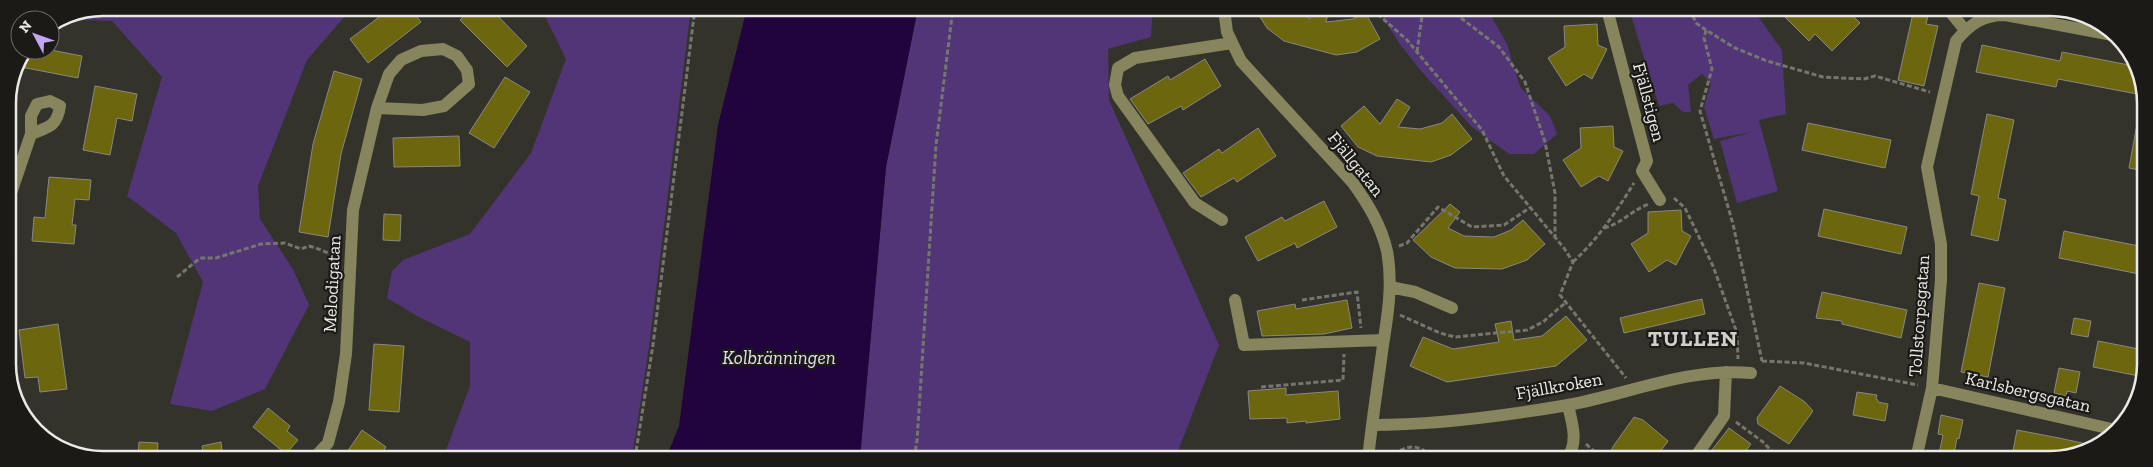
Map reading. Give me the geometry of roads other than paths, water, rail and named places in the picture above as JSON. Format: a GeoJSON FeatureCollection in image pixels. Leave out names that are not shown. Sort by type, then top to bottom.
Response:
{"type":"FeatureCollection","features":[{"type":"Feature","properties":{"kind":"street","name":"Fjällgatan"},"geometry":{"type":"LineString","coordinates":[[1225,16],[1227,32],[1241,61],[1353,183],[1368,204],[1379,226],[1387,250],[1390,287],[1388,314],[1369,451]]}},
{"type":"Feature","properties":{"kind":"street","name":"Fjällstigen"},"geometry":{"type":"LineString","coordinates":[[1609,16],[1647,161],[1642,171],[1665,198]]}},
{"type":"Feature","properties":{"kind":"street"},"geometry":{"type":"LineString","coordinates":[[1954,16],[1965,30],[1978,20],[1989,16]]}},
{"type":"Feature","properties":{"kind":"street"},"geometry":{"type":"LineString","coordinates":[[2010,16],[2101,33]]}},
{"type":"Feature","properties":{"kind":"street","name":"Tollstorpsgatan"},"geometry":{"type":"LineString","coordinates":[[1918,451],[1932,388],[1939,318],[1941,244],[1927,167],[1956,41],[1965,30]]}},
{"type":"Feature","properties":{"kind":"street"},"geometry":{"type":"LineString","coordinates":[[1222,220],[1195,203],[1118,96],[1115,84],[1118,68],[1136,58],[1232,43]]}},
{"type":"Feature","properties":{"kind":"street","name":"Melodigatan"},"geometry":{"type":"LineString","coordinates":[[321,451],[328,443],[339,402],[346,354],[353,210],[377,108],[389,74],[401,60],[421,52],[442,49],[457,56],[467,70],[469,84],[444,106],[423,110],[377,108]]}},
{"type":"Feature","properties":{"kind":"street"},"geometry":{"type":"LineString","coordinates":[[16,179],[32,134]]}},
{"type":"Feature","properties":{"kind":"street"},"geometry":{"type":"LineString","coordinates":[[1390,287],[1409,291],[1452,308]]}},
{"type":"Feature","properties":{"kind":"street"},"geometry":{"type":"LineString","coordinates":[[1235,300],[1244,345],[1384,340]]}},
{"type":"Feature","properties":{"kind":"street","name":"Fjällkroken"},"geometry":{"type":"LineString","coordinates":[[1372,426],[1475,418],[1568,405],[1711,372],[1739,372],[1724,416],[1700,451]]}},
{"type":"Feature","properties":{"kind":"street","name":"Karlsbergsgatan"},"geometry":{"type":"LineString","coordinates":[[1932,388],[2108,428]]}},
{"type":"Feature","properties":{"kind":"street"},"geometry":{"type":"LineString","coordinates":[[1568,405],[1574,432],[1572,451]]}},
{"type":"Feature","properties":{"kind":"water","name":"Kolbränningen"},"geometry":{"type":"Polygon","coordinates":[[[745,16],[916,16],[886,167],[861,451],[669,451],[679,426],[718,125],[745,16]]]}},
{"type":"Feature","properties":{"kind":"district","name":"TULLEN"},"geometry":{"type":"Point","coordinates":[1693,338]}}]}
